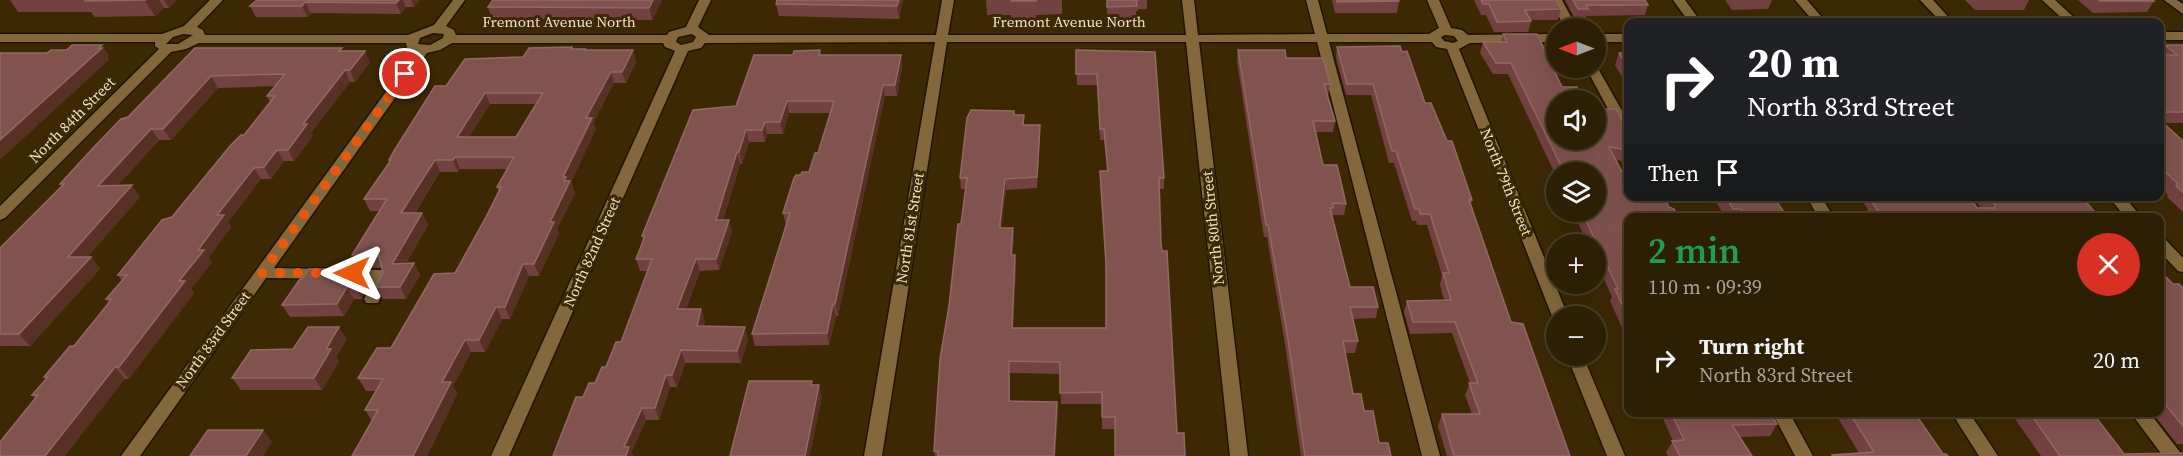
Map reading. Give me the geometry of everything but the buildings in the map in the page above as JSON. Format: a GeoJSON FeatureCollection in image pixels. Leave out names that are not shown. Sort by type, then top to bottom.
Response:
{"type":"FeatureCollection","features":[{"type":"Feature","properties":{"kind":"street"},"geometry":{"type":"LineString","coordinates":[[192,34],[217,0]]}},
{"type":"Feature","properties":{"kind":"street"},"geometry":{"type":"LineString","coordinates":[[438,29],[459,0]]}},
{"type":"Feature","properties":{"kind":"street"},"geometry":{"type":"LineString","coordinates":[[692,30],[705,0]]}},
{"type":"Feature","properties":{"kind":"street","name":"North 81st Street"},"geometry":{"type":"LineString","coordinates":[[873,456],[948,0]]}},
{"type":"Feature","properties":{"kind":"street","name":"North 80th Street"},"geometry":{"type":"LineString","coordinates":[[1188,0],[1239,456]]}},
{"type":"Feature","properties":{"kind":"street"},"geometry":{"type":"LineString","coordinates":[[1312,0],[1431,456]]}},
{"type":"Feature","properties":{"kind":"street"},"geometry":{"type":"LineString","coordinates":[[1433,0],[1440,35],[1458,33],[1458,43],[1546,39]]}},
{"type":"Feature","properties":{"kind":"street"},"geometry":{"type":"LineString","coordinates":[[1556,0],[1566,18]]}},
{"type":"Feature","properties":{"kind":"street"},"geometry":{"type":"LineString","coordinates":[[1679,0],[1692,18]]}},
{"type":"Feature","properties":{"kind":"street"},"geometry":{"type":"LineString","coordinates":[[1801,0],[1817,18]]}},
{"type":"Feature","properties":{"kind":"street"},"geometry":{"type":"LineString","coordinates":[[1926,0],[1943,18]]}},
{"type":"Feature","properties":{"kind":"street"},"geometry":{"type":"LineString","coordinates":[[2048,0],[2068,18]]}},
{"type":"Feature","properties":{"kind":"street"},"geometry":{"type":"LineString","coordinates":[[2170,0],[2183,10]]}},
{"type":"Feature","properties":{"kind":"street"},"geometry":{"type":"LineString","coordinates":[[0,38],[166,43],[175,32],[440,46],[449,39],[450,33],[438,29],[425,31],[417,44]]}},
{"type":"Feature","properties":{"kind":"street"},"geometry":{"type":"LineString","coordinates":[[692,30],[702,34],[703,39],[697,45],[683,48],[672,46],[669,39],[678,32],[692,30]]}},
{"type":"Feature","properties":{"kind":"street","name":"Fremont Avenue North"},"geometry":{"type":"LineString","coordinates":[[703,39],[1322,38],[1440,35]]}},
{"type":"Feature","properties":{"kind":"street"},"geometry":{"type":"LineString","coordinates":[[2164,36],[2183,36]]}},
{"type":"Feature","properties":{"kind":"street"},"geometry":{"type":"LineString","coordinates":[[1606,38],[1624,38]]}},
{"type":"Feature","properties":{"kind":"street","name":"Fremont Avenue North"},"geometry":{"type":"LineString","coordinates":[[449,39],[669,39]]}},
{"type":"Feature","properties":{"kind":"street","name":"North 84th Street"},"geometry":{"type":"LineString","coordinates":[[0,215],[166,43]]}},
{"type":"Feature","properties":{"kind":"street","name":"North 79th Street"},"geometry":{"type":"LineString","coordinates":[[1458,43],[1556,306]]}},
{"type":"Feature","properties":{"kind":"street","name":"North 83rd Street"},"geometry":{"type":"LineString","coordinates":[[130,456],[262,273],[417,44]]}},
{"type":"Feature","properties":{"kind":"street","name":"North 82nd Street"},"geometry":{"type":"LineString","coordinates":[[500,456],[683,48]]}},
{"type":"Feature","properties":{"kind":"street"},"geometry":{"type":"LineString","coordinates":[[1598,78],[1624,126]]}},
{"type":"Feature","properties":{"kind":"street"},"geometry":{"type":"LineString","coordinates":[[2120,201],[2130,213]]}},
{"type":"Feature","properties":{"kind":"street"},"geometry":{"type":"LineString","coordinates":[[2164,247],[2183,267]]}},
{"type":"Feature","properties":{"kind":"street"},"geometry":{"type":"LineString","coordinates":[[262,273],[378,274],[379,285],[372,299]]}},
{"type":"Feature","properties":{"kind":"street"},"geometry":{"type":"LineString","coordinates":[[1579,366],[1616,456]]}},
{"type":"Feature","properties":{"kind":"street"},"geometry":{"type":"LineString","coordinates":[[1783,417],[1803,456]]}},
{"type":"Feature","properties":{"kind":"street"},"geometry":{"type":"LineString","coordinates":[[1962,417],[1989,456]]}},
{"type":"Feature","properties":{"kind":"street"},"geometry":{"type":"LineString","coordinates":[[2142,417],[2174,456]]}},
{"type":"Feature","properties":{"kind":"route"},"geometry":{"type":"LineString","coordinates":[[352,273],[262,273],[405,74]]}}]}
